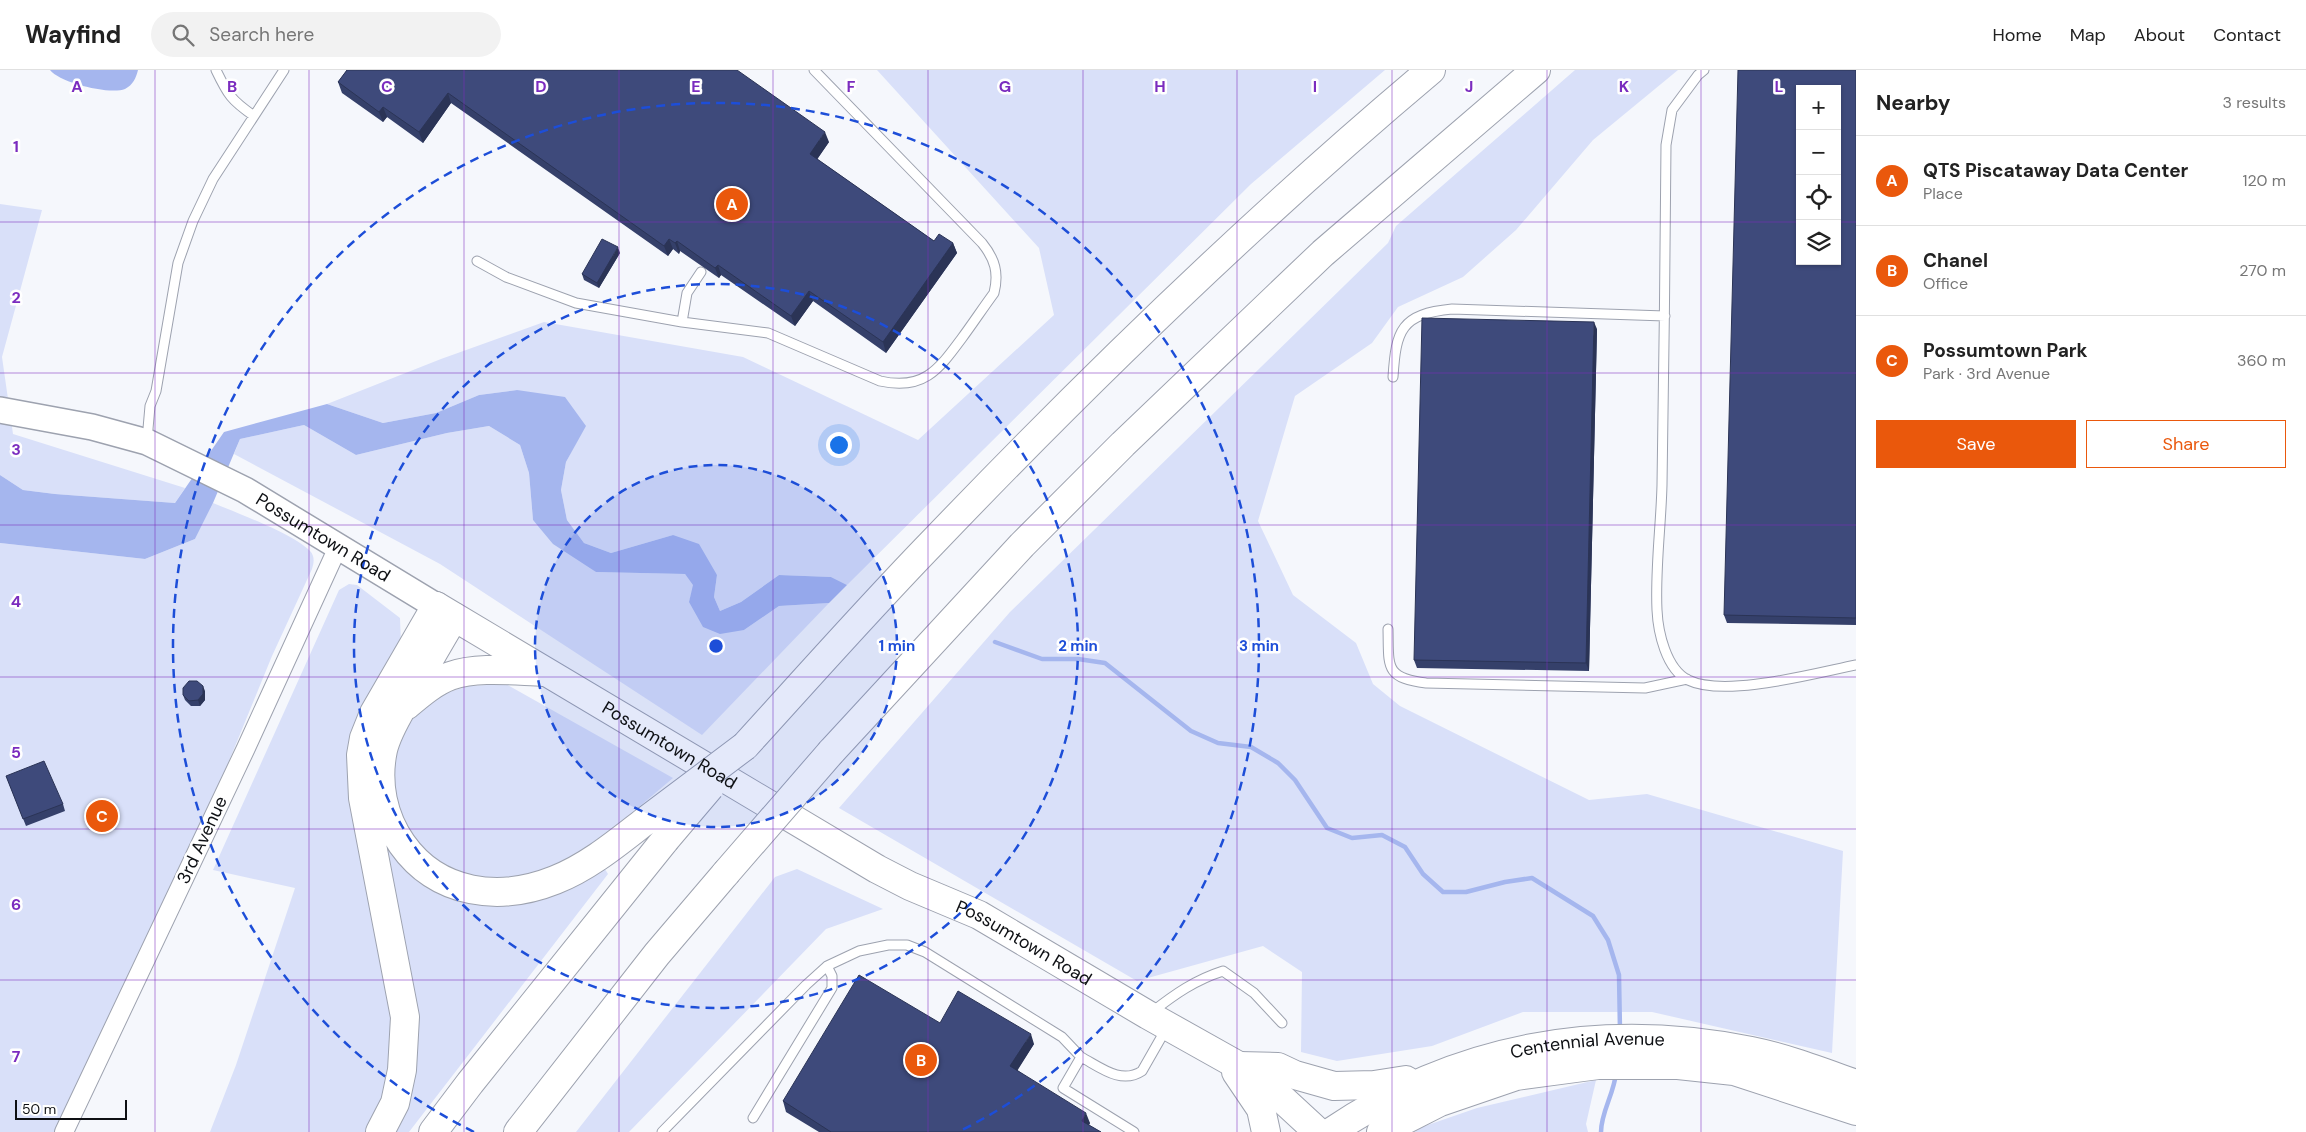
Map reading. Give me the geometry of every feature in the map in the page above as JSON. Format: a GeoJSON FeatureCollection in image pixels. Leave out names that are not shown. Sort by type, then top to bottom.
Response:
{"type":"FeatureCollection","features":[{"type":"Feature","properties":{"kind":"highway"},"geometry":{"type":"LineString","coordinates":[[433,1132],[665,840],[745,746],[931,543],[1102,370],[1273,209],[1431,70]]}},
{"type":"Feature","properties":{"kind":"highway"},"geometry":{"type":"LineString","coordinates":[[518,1132],[650,962],[726,873],[830,752],[1022,545],[1123,444],[1323,253],[1536,70]]}},
{"type":"Feature","properties":{"kind":"highway"},"geometry":{"type":"LineString","coordinates":[[445,612],[383,750],[382,794],[386,815],[393,832],[415,860],[442,880],[455,886],[489,892],[532,887],[555,880],[580,867],[644,822],[745,746]]}},
{"type":"Feature","properties":{"kind":"highway"},"geometry":{"type":"LineString","coordinates":[[380,1132],[395,1103],[402,1070],[405,1017],[363,798],[361,755],[364,738],[374,713],[445,612]]}},
{"type":"Feature","properties":{"kind":"highway","name":"Possumtown Road"},"geometry":{"type":"LineString","coordinates":[[445,612],[877,869],[910,886],[979,915],[1158,1021],[1232,1062],[1279,1096],[1318,1132]]}},
{"type":"Feature","properties":{"kind":"highway"},"geometry":{"type":"LineString","coordinates":[[401,711],[418,696],[450,676],[484,671],[544,672]]}},
{"type":"Feature","properties":{"kind":"highway","name":"Centennial Avenue"},"geometry":{"type":"LineString","coordinates":[[1331,1132],[1373,1105],[1434,1075],[1505,1053],[1553,1044],[1597,1052],[1634,1051],[1702,1043],[1753,1051],[1856,1084]]}},
{"type":"Feature","properties":{"kind":"highway","name":"Centennial Avenue"},"geometry":{"type":"LineString","coordinates":[[1634,1051],[1678,1066],[1734,1071],[1856,1111]]}},
{"type":"Feature","properties":{"kind":"highway","name":"Centennial Avenue"},"geometry":{"type":"LineString","coordinates":[[1381,1132],[1440,1102],[1516,1076],[1597,1052]]}},
{"type":"Feature","properties":{"kind":"highway"},"geometry":{"type":"LineString","coordinates":[[1232,1062],[1278,1067],[1295,1075],[1334,1086],[1374,1085],[1434,1075]]}},
{"type":"Feature","properties":{"kind":"highway"},"geometry":{"type":"LineString","coordinates":[[1232,1062],[1260,1109],[1266,1132]]}},
{"type":"Feature","properties":{"kind":"main road","name":"Possumtown Road"},"geometry":{"type":"LineString","coordinates":[[0,410],[92,427],[147,442],[245,490],[445,612]]}},
{"type":"Feature","properties":{"kind":"street","name":"3rd Avenue"},"geometry":{"type":"LineString","coordinates":[[64,1132],[246,748],[338,547]]}},
{"type":"Feature","properties":{"kind":"lane"},"geometry":{"type":"LineString","coordinates":[[216,70],[227,93],[234,102],[254,116]]}},
{"type":"Feature","properties":{"kind":"lane"},"geometry":{"type":"LineString","coordinates":[[147,442],[150,406],[156,391],[178,263],[193,221],[213,179],[284,70]]}},
{"type":"Feature","properties":{"kind":"lane"},"geometry":{"type":"LineString","coordinates":[[478,261],[506,277],[576,303],[682,322],[768,333],[880,381],[894,384],[910,383],[924,378],[940,368],[994,293],[996,264],[991,254],[814,70]]}},
{"type":"Feature","properties":{"kind":"lane"},"geometry":{"type":"LineString","coordinates":[[1687,679],[1670,662],[1663,646],[1657,610],[1662,499],[1666,145],[1672,110],[1698,75],[1704,70]]}},
{"type":"Feature","properties":{"kind":"lane"},"geometry":{"type":"LineString","coordinates":[[682,322],[687,293],[701,272]]}},
{"type":"Feature","properties":{"kind":"lane"},"geometry":{"type":"LineString","coordinates":[[1393,377],[1395,350],[1401,332],[1412,320],[1424,313],[1452,310],[1664,316]]}},
{"type":"Feature","properties":{"kind":"lane"},"geometry":{"type":"LineString","coordinates":[[1388,628],[1389,658],[1392,671],[1406,681],[1446,684],[1645,688],[1687,679],[1708,685],[1737,685],[1788,679],[1856,665]]}},
{"type":"Feature","properties":{"kind":"lane"},"geometry":{"type":"LineString","coordinates":[[662,1132],[827,966],[859,951],[888,945],[907,945],[925,952],[1062,1037],[1081,1057],[1119,1077],[1132,1076],[1142,1071],[1158,1021],[1182,988],[1222,970],[1254,993],[1282,1023]]}},
{"type":"Feature","properties":{"kind":"lane"},"geometry":{"type":"LineString","coordinates":[[753,1118],[832,988],[832,976],[827,966]]}},
{"type":"Feature","properties":{"kind":"lane"},"geometry":{"type":"LineString","coordinates":[[1081,1057],[1063,1088],[1134,1132]]}},
{"type":"Feature","properties":{"kind":"shaded area"},"geometry":{"type":"Polygon","coordinates":[[[877,70],[1385,70],[1251,184],[847,585],[831,577],[779,575],[741,602],[720,611],[714,597],[717,575],[673,535],[611,553],[584,543],[567,520],[561,490],[566,462],[585,426],[517,390],[479,395],[436,413],[383,423],[327,404],[441,359],[544,322],[743,357],[918,440],[1054,315],[1039,248],[877,70]]]}},
{"type":"Feature","properties":{"kind":"shaded area"},"geometry":{"type":"Polygon","coordinates":[[[1575,70],[1678,70],[1593,140],[1516,230],[1463,277],[1398,307],[1372,343],[1295,396],[1258,521],[1293,595],[1356,643],[1373,684],[1400,706],[1589,800],[1647,794],[1843,851],[1832,1053],[1652,1012],[1523,1012],[1432,1046],[1337,1061],[1301,1052],[1302,972],[1263,946],[1137,981],[839,808],[1010,612],[1388,243],[1396,226],[1575,70]]]}},
{"type":"Feature","properties":{"kind":"shaded area"},"geometry":{"type":"Polygon","coordinates":[[[0,204],[42,210],[2,357],[13,434],[185,488],[175,503],[23,490],[0,475],[0,204]]]}},
{"type":"Feature","properties":{"kind":"shaded area"},"geometry":{"type":"Polygon","coordinates":[[[304,425],[356,455],[447,433],[489,426],[520,445],[529,473],[533,520],[596,572],[685,574],[694,585],[689,602],[744,630],[779,606],[829,603],[702,735],[440,564],[234,454],[240,439],[304,425]]]}},
{"type":"Feature","properties":{"kind":"shaded area"},"geometry":{"type":"Polygon","coordinates":[[[213,503],[264,524],[302,544],[313,555],[312,569],[272,656],[227,766],[57,1132],[0,1132],[0,543],[145,559],[195,539],[213,503]]]}},
{"type":"Feature","properties":{"kind":"shaded area"},"geometry":{"type":"Polygon","coordinates":[[[349,584],[357,585],[400,618],[401,644],[355,735],[393,1000],[390,1080],[368,1132],[210,1132],[236,1065],[295,888],[213,870],[339,590],[349,584]]]}},
{"type":"Feature","properties":{"kind":"shaded area"},"geometry":{"type":"Polygon","coordinates":[[[506,684],[673,778],[606,835],[549,873],[490,881],[456,875],[432,861],[407,835],[391,781],[394,758],[408,723],[432,697],[469,686],[506,684]]]}},
{"type":"Feature","properties":{"kind":"shaded area"},"geometry":{"type":"Polygon","coordinates":[[[384,834],[457,895],[603,866],[608,874],[409,1132],[387,1132],[404,1095],[384,834]]]}},
{"type":"Feature","properties":{"kind":"shaded area"},"geometry":{"type":"Polygon","coordinates":[[[797,869],[883,909],[826,929],[629,1132],[576,1132],[775,877],[797,869]]]}},
{"type":"Feature","properties":{"kind":"shaded area"},"geometry":{"type":"Polygon","coordinates":[[[1596,1080],[1586,1124],[1588,1132],[1415,1132],[1422,1127],[1477,1108],[1596,1080]]]}},
{"type":"Feature","properties":{"kind":"water"},"geometry":{"type":"Polygon","coordinates":[[[50,70],[138,70],[135,78],[125,89],[108,90],[74,83],[55,75],[50,70]]]}},
{"type":"Feature","properties":{"kind":"water"},"geometry":{"type":"Polygon","coordinates":[[[517,390],[565,397],[586,426],[566,462],[561,490],[567,520],[584,543],[611,553],[673,535],[699,544],[717,575],[714,597],[720,611],[741,602],[779,575],[831,577],[847,585],[829,603],[779,606],[744,630],[720,634],[703,627],[689,602],[693,585],[685,574],[596,572],[553,544],[533,520],[529,473],[520,445],[489,426],[447,433],[356,455],[304,425],[240,439],[213,503],[195,539],[145,559],[0,543],[0,475],[23,490],[175,503],[224,432],[327,404],[383,423],[436,413],[479,395],[517,390]]]}},
{"type":"Feature","properties":{"kind":"building"},"geometry":{"type":"Polygon","coordinates":[[[347,70],[737,70],[825,132],[810,154],[934,241],[939,234],[953,243],[883,342],[809,291],[791,316],[718,265],[715,268],[677,241],[675,243],[669,239],[664,246],[448,93],[419,132],[383,107],[379,112],[338,82],[347,70]]]}},
{"type":"Feature","properties":{"kind":"building"},"geometry":{"type":"Polygon","coordinates":[[[1738,70],[1856,70],[1856,618],[1724,615],[1738,70]]]}},
{"type":"Feature","properties":{"kind":"building"},"geometry":{"type":"Polygon","coordinates":[[[602,239],[618,247],[597,283],[582,274],[602,239]]]}},
{"type":"Feature","properties":{"kind":"building"},"geometry":{"type":"Polygon","coordinates":[[[1422,318],[1594,322],[1586,663],[1414,660],[1422,318]]]}},
{"type":"Feature","properties":{"kind":"building"},"geometry":{"type":"Polygon","coordinates":[[[189,681],[197,681],[203,686],[203,694],[198,700],[189,701],[183,695],[183,688],[189,681]]]}},
{"type":"Feature","properties":{"kind":"building"},"geometry":{"type":"Polygon","coordinates":[[[44,761],[63,804],[23,819],[6,776],[44,761]]]}},
{"type":"Feature","properties":{"kind":"building"},"geometry":{"type":"Polygon","coordinates":[[[859,975],[940,1023],[958,991],[1031,1034],[1010,1066],[1086,1113],[1082,1121],[1101,1132],[831,1132],[783,1101],[859,975]]]}},
{"type":"Feature","properties":{"kind":"waterway"},"geometry":{"type":"LineString","coordinates":[[995,642],[1042,659],[1078,659],[1105,663],[1191,731],[1218,743],[1251,747],[1278,763],[1295,780],[1327,828],[1352,838],[1382,835],[1405,847],[1423,874],[1443,892],[1466,892],[1505,882],[1532,878],[1593,916],[1608,940],[1619,975],[1620,1031]]}},
{"type":"Feature","properties":{"kind":"waterway"},"geometry":{"type":"LineString","coordinates":[[1601,1132],[1603,1117],[1616,1073]]}},
{"type":"Feature","properties":{"kind":"place","name":"QTS Piscataway Data Center"},"geometry":{"type":"Point","coordinates":[732,204]}},
{"type":"Feature","properties":{"kind":"place","name":"Possumtown Park"},"geometry":{"type":"Point","coordinates":[102,816]}},
{"type":"Feature","properties":{"kind":"place","name":"Chanel"},"geometry":{"type":"Point","coordinates":[921,1060]}}]}
